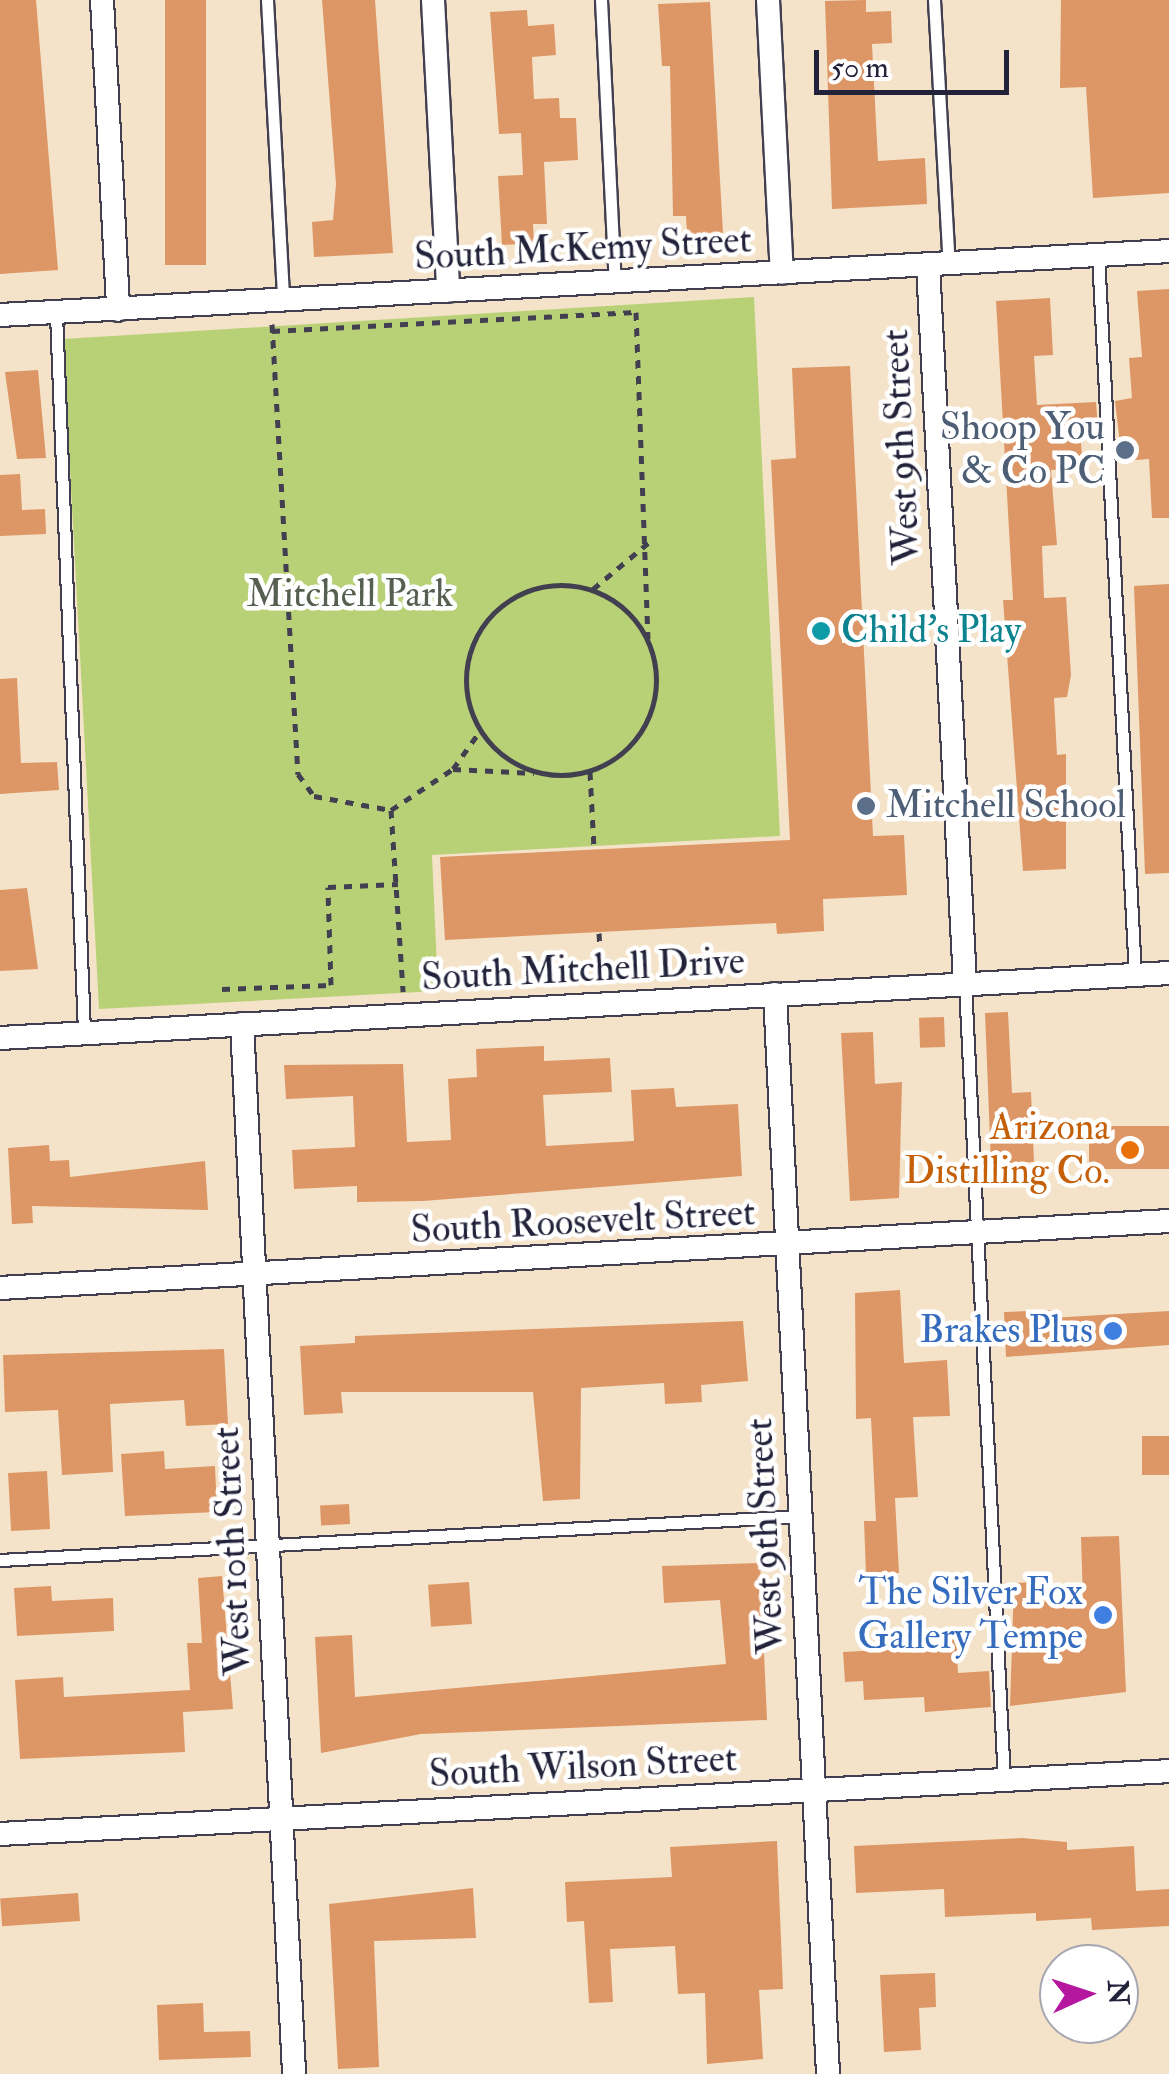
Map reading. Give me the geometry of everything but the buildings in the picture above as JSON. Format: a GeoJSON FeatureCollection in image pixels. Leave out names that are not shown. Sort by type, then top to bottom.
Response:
{"type":"FeatureCollection","features":[{"type":"Feature","properties":{"kind":"street"},"geometry":{"type":"LineString","coordinates":[[102,0],[118,310]]}},
{"type":"Feature","properties":{"kind":"street"},"geometry":{"type":"LineString","coordinates":[[433,0],[448,291]]}},
{"type":"Feature","properties":{"kind":"street"},"geometry":{"type":"LineString","coordinates":[[768,0],[782,274]]}},
{"type":"Feature","properties":{"kind":"street","name":"South McKemy Street"},"geometry":{"type":"LineString","coordinates":[[0,316],[1169,251]]}},
{"type":"Feature","properties":{"kind":"street","name":"West 9th Street"},"geometry":{"type":"LineString","coordinates":[[938,265],[965,984]]}},
{"type":"Feature","properties":{"kind":"street","name":"South Mitchell Drive"},"geometry":{"type":"LineString","coordinates":[[0,1038],[1169,972]]}},
{"type":"Feature","properties":{"kind":"street","name":"West 9th Street"},"geometry":{"type":"LineString","coordinates":[[774,994],[828,2074]]}},
{"type":"Feature","properties":{"kind":"street","name":"West 10th Street"},"geometry":{"type":"LineString","coordinates":[[242,1024],[294,2074]]}},
{"type":"Feature","properties":{"kind":"street","name":"South Roosevelt Street"},"geometry":{"type":"LineString","coordinates":[[0,1288],[1169,1222]]}},
{"type":"Feature","properties":{"kind":"street","name":"South Wilson Street"},"geometry":{"type":"LineString","coordinates":[[0,1834],[1169,1771]]}},
{"type":"Feature","properties":{"kind":"lane"},"geometry":{"type":"LineString","coordinates":[[267,0],[276,301]]}},
{"type":"Feature","properties":{"kind":"lane"},"geometry":{"type":"LineString","coordinates":[[601,0],[616,282]]}},
{"type":"Feature","properties":{"kind":"lane"},"geometry":{"type":"LineString","coordinates":[[934,0],[938,265]]}},
{"type":"Feature","properties":{"kind":"lane"},"geometry":{"type":"LineString","coordinates":[[1098,255],[1135,975]]}},
{"type":"Feature","properties":{"kind":"lane"},"geometry":{"type":"LineString","coordinates":[[56,313],[84,1033]]}},
{"type":"Feature","properties":{"kind":"lane"},"geometry":{"type":"LineString","coordinates":[[965,984],[1004,1780]]}},
{"type":"Feature","properties":{"kind":"lane"},"geometry":{"type":"LineString","coordinates":[[0,1560],[800,1516]]}},
{"type":"Feature","properties":{"kind":"path"},"geometry":{"type":"LineString","coordinates":[[276,301],[272,331],[298,774],[314,796],[391,810],[453,769],[480,731]]}},
{"type":"Feature","properties":{"kind":"path"},"geometry":{"type":"LineString","coordinates":[[272,331],[636,312],[648,542],[648,638],[656,687],[641,733],[590,772],[542,774],[453,769]]}},
{"type":"Feature","properties":{"kind":"path"},"geometry":{"type":"LineString","coordinates":[[593,589],[648,542]]}},
{"type":"Feature","properties":{"kind":"path"},"geometry":{"type":"LineString","coordinates":[[542,774],[496,751],[480,731],[466,674],[486,620],[535,587],[593,589],[648,638]]}},
{"type":"Feature","properties":{"kind":"path"},"geometry":{"type":"LineString","coordinates":[[590,772],[594,849]]}},
{"type":"Feature","properties":{"kind":"path"},"geometry":{"type":"LineString","coordinates":[[391,810],[404,1015]]}},
{"type":"Feature","properties":{"kind":"path"},"geometry":{"type":"LineString","coordinates":[[222,989],[331,985],[328,887],[398,884]]}},
{"type":"Feature","properties":{"kind":"path"},"geometry":{"type":"LineString","coordinates":[[598,933],[602,984]]}},
{"type":"Feature","properties":{"kind":"green space","name":"Mitchell Park"},"geometry":{"type":"Polygon","coordinates":[[[754,297],[780,836],[432,855],[438,991],[99,1009],[63,339],[754,297]]]}},
{"type":"Feature","properties":{"kind":"place","name":"Shoop You & Co PC"},"geometry":{"type":"Point","coordinates":[1125,450]}},
{"type":"Feature","properties":{"kind":"place","name":"Child's Play"},"geometry":{"type":"Point","coordinates":[821,631]}},
{"type":"Feature","properties":{"kind":"place","name":"Mitchell School"},"geometry":{"type":"Point","coordinates":[866,806]}},
{"type":"Feature","properties":{"kind":"place","name":"Arizona Distilling Co."},"geometry":{"type":"Point","coordinates":[1130,1150]}},
{"type":"Feature","properties":{"kind":"place","name":"Brakes Plus"},"geometry":{"type":"Point","coordinates":[1113,1331]}},
{"type":"Feature","properties":{"kind":"place","name":"The Silver Fox Gallery Tempe"},"geometry":{"type":"Point","coordinates":[1103,1615]}}]}
